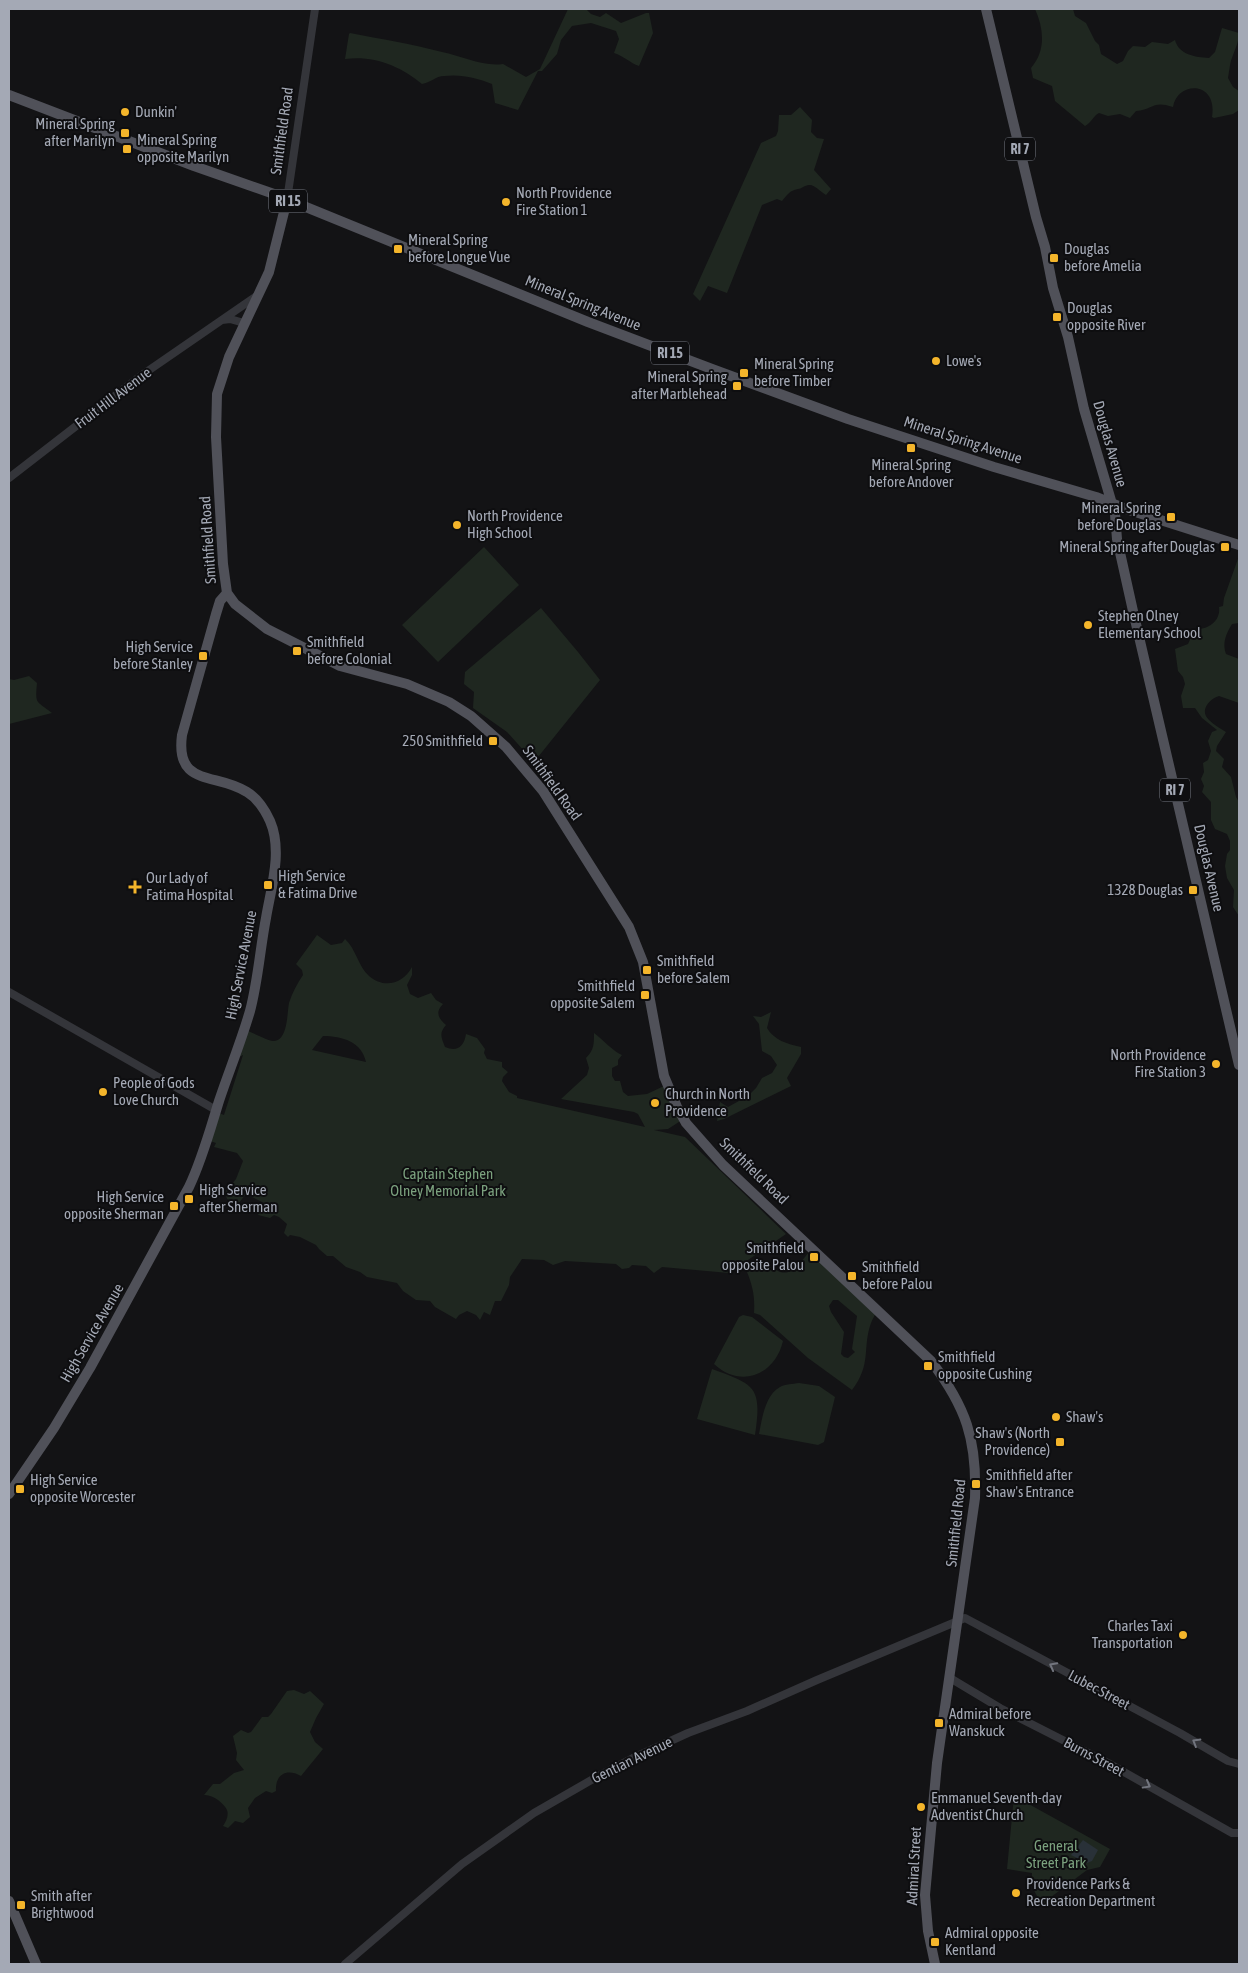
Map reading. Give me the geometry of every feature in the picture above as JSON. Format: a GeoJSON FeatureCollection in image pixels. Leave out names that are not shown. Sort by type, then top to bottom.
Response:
{"type":"FeatureCollection","features":[{"type":"Feature","properties":{"kind":"main road","name":"Douglas Avenue"},"geometry":{"type":"LineString","coordinates":[[986,9],[1036,217],[1045,247],[1053,288],[1068,337],[1089,428],[1111,502],[1133,611],[1239,1065]]}},
{"type":"Feature","properties":{"kind":"main road","name":"Mineral Spring Avenue"},"geometry":{"type":"LineString","coordinates":[[9,95],[288,200],[588,322],[848,419],[1111,502],[1239,545]]}},
{"type":"Feature","properties":{"kind":"main road","name":"Smithfield Road"},"geometry":{"type":"LineString","coordinates":[[288,200],[272,263],[223,370],[217,394],[216,437],[223,564],[227,593],[235,604],[260,625],[318,656],[340,666],[407,684],[449,702],[471,716],[506,746],[543,792],[618,908],[634,938],[646,972],[664,1076],[686,1123],[723,1165],[931,1361],[950,1386],[972,1439],[976,1472],[972,1530],[958,1620]]}},
{"type":"Feature","properties":{"kind":"main road","name":"High Service Avenue"},"geometry":{"type":"LineString","coordinates":[[9,1494],[54,1428],[125,1306],[193,1179],[250,1011],[275,857],[275,836],[267,815],[247,792],[198,775],[186,766],[180,753],[182,735],[216,614],[220,601],[227,593]]}},
{"type":"Feature","properties":{"kind":"main road","name":"Admiral Street"},"geometry":{"type":"LineString","coordinates":[[935,1964],[928,1931],[925,1895],[936,1771],[958,1620]]}},
{"type":"Feature","properties":{"kind":"main road"},"geometry":{"type":"LineString","coordinates":[[9,1901],[36,1964]]}},
{"type":"Feature","properties":{"kind":"street","name":"Smithfield Road"},"geometry":{"type":"LineString","coordinates":[[288,200],[315,9]]}},
{"type":"Feature","properties":{"kind":"street","name":"Fruit Hill Avenue"},"geometry":{"type":"LineString","coordinates":[[9,478],[142,376],[258,294]]}},
{"type":"Feature","properties":{"kind":"street"},"geometry":{"type":"LineString","coordinates":[[221,321],[230,319],[244,322]]}},
{"type":"Feature","properties":{"kind":"street"},"geometry":{"type":"LineString","coordinates":[[9,992],[216,1110]]}},
{"type":"Feature","properties":{"kind":"street","name":"Lubec Street"},"geometry":{"type":"LineString","coordinates":[[958,1620],[964,1618],[979,1625],[1180,1732],[1228,1761],[1239,1764]]}},
{"type":"Feature","properties":{"kind":"street","name":"Gentian Avenue"},"geometry":{"type":"LineString","coordinates":[[345,1964],[462,1864],[534,1813],[600,1775],[688,1734],[747,1711],[958,1620]]}},
{"type":"Feature","properties":{"kind":"street","name":"Burns Street"},"geometry":{"type":"LineString","coordinates":[[950,1678],[1000,1708],[1108,1763],[1232,1833],[1239,1833]]}},
{"type":"Feature","properties":{"kind":"green space"},"geometry":{"type":"Polygon","coordinates":[[[568,9],[586,9],[591,14],[600,17],[606,13],[621,23],[649,13],[653,33],[639,66],[614,53],[619,39],[616,31],[591,23],[572,26],[561,40],[557,54],[542,71],[538,71],[518,110],[495,103],[492,84],[481,80],[463,76],[441,76],[422,84],[405,72],[386,63],[366,59],[345,59],[350,33],[419,46],[480,63],[503,64],[526,77],[540,69],[568,9]]]}},
{"type":"Feature","properties":{"kind":"green space"},"geometry":{"type":"Polygon","coordinates":[[[1035,9],[1073,9],[1075,16],[1086,23],[1099,45],[1101,54],[1117,64],[1123,61],[1133,46],[1145,47],[1152,42],[1168,44],[1175,40],[1184,52],[1193,56],[1209,58],[1215,52],[1222,28],[1239,33],[1228,78],[1233,87],[1239,91],[1239,110],[1233,114],[1212,117],[1212,105],[1209,96],[1196,88],[1182,92],[1176,98],[1173,107],[1157,105],[1136,111],[1130,118],[1120,114],[1108,116],[1099,113],[1085,126],[1055,101],[1052,86],[1033,78],[1031,68],[1039,54],[1042,40],[1042,32],[1035,9]]]}},
{"type":"Feature","properties":{"kind":"green space"},"geometry":{"type":"Polygon","coordinates":[[[800,107],[812,120],[811,132],[817,138],[824,139],[814,170],[831,189],[826,195],[813,186],[808,185],[791,192],[782,201],[777,199],[762,205],[727,293],[708,286],[700,301],[693,294],[761,143],[776,136],[779,115],[791,115],[800,107]]]}},
{"type":"Feature","properties":{"kind":"green space"},"geometry":{"type":"Polygon","coordinates":[[[484,547],[519,585],[438,662],[402,625],[484,547]]]}},
{"type":"Feature","properties":{"kind":"green space"},"geometry":{"type":"Polygon","coordinates":[[[1239,556],[1239,623],[1232,624],[1226,635],[1224,646],[1226,654],[1239,659],[1239,703],[1219,696],[1206,706],[1205,713],[1211,722],[1226,732],[1216,751],[1224,759],[1222,767],[1231,777],[1239,802],[1239,916],[1233,907],[1234,890],[1227,878],[1225,866],[1227,854],[1230,850],[1230,841],[1227,834],[1215,829],[1211,820],[1211,802],[1202,792],[1204,786],[1201,779],[1204,772],[1203,763],[1208,760],[1211,751],[1208,741],[1212,732],[1217,730],[1202,718],[1195,708],[1183,708],[1181,696],[1185,684],[1183,677],[1178,671],[1175,649],[1188,644],[1195,629],[1205,628],[1216,620],[1219,607],[1223,606],[1239,556]]]}},
{"type":"Feature","properties":{"kind":"green space"},"geometry":{"type":"Polygon","coordinates":[[[541,608],[600,680],[534,762],[507,732],[473,708],[474,692],[464,684],[465,672],[541,608]]]}},
{"type":"Feature","properties":{"kind":"green space"},"geometry":{"type":"Polygon","coordinates":[[[29,676],[37,683],[36,695],[38,701],[52,713],[9,724],[9,679],[14,680],[29,676]]]}},
{"type":"Feature","properties":{"kind":"green space","name":"Captain Stephen Olney Memorial Park"},"geometry":{"type":"Polygon","coordinates":[[[317,935],[331,945],[342,943],[345,939],[365,972],[375,980],[393,983],[404,977],[412,967],[412,975],[407,985],[410,994],[418,998],[431,993],[436,1000],[443,1004],[438,1012],[439,1017],[446,1025],[441,1035],[445,1047],[456,1049],[464,1042],[466,1034],[477,1038],[485,1049],[484,1053],[487,1059],[502,1062],[502,1067],[508,1072],[502,1081],[509,1092],[517,1096],[517,1098],[645,1127],[638,1114],[634,1112],[561,1099],[587,1075],[589,1068],[586,1058],[593,1047],[594,1033],[622,1055],[618,1060],[618,1065],[612,1068],[612,1076],[615,1081],[620,1081],[623,1092],[628,1096],[647,1094],[664,1086],[682,1120],[668,1129],[654,1130],[685,1137],[786,1234],[729,1273],[662,1267],[654,1273],[646,1266],[632,1265],[629,1268],[622,1269],[616,1264],[565,1261],[553,1265],[544,1260],[522,1259],[510,1277],[509,1285],[501,1301],[495,1301],[490,1315],[484,1312],[480,1320],[476,1315],[467,1311],[456,1319],[435,1307],[430,1301],[416,1300],[403,1291],[397,1283],[367,1277],[360,1272],[346,1267],[333,1256],[327,1256],[316,1245],[300,1237],[290,1235],[288,1237],[284,1233],[287,1224],[279,1217],[274,1215],[270,1218],[258,1215],[264,1203],[246,1194],[238,1204],[227,1199],[225,1192],[236,1179],[243,1161],[237,1153],[214,1147],[216,1143],[207,1140],[216,1112],[224,1115],[243,1055],[233,1060],[244,1029],[271,1041],[282,1036],[286,1025],[290,999],[303,975],[302,970],[296,964],[317,935]],[[323,1036],[312,1050],[366,1062],[364,1055],[356,1045],[337,1037],[323,1036]]]}},
{"type":"Feature","properties":{"kind":"green space"},"geometry":{"type":"Polygon","coordinates":[[[771,1012],[767,1028],[773,1036],[781,1041],[801,1047],[801,1054],[787,1078],[791,1086],[717,1121],[720,1102],[728,1107],[748,1096],[762,1078],[772,1073],[777,1065],[771,1056],[762,1051],[759,1024],[753,1016],[761,1017],[771,1012]]]}},
{"type":"Feature","properties":{"kind":"green space"},"geometry":{"type":"Polygon","coordinates":[[[812,1248],[878,1309],[868,1332],[862,1372],[852,1390],[808,1358],[760,1315],[754,1313],[753,1292],[747,1272],[768,1262],[775,1269],[787,1272],[797,1266],[812,1248]],[[833,1300],[829,1306],[844,1332],[841,1354],[848,1358],[855,1352],[852,1349],[857,1316],[838,1300],[833,1300]]]}},
{"type":"Feature","properties":{"kind":"green space"},"geometry":{"type":"Polygon","coordinates":[[[743,1315],[752,1317],[783,1341],[779,1353],[765,1370],[756,1375],[746,1377],[724,1372],[714,1364],[739,1317],[743,1315]]]}},
{"type":"Feature","properties":{"kind":"green space"},"geometry":{"type":"Polygon","coordinates":[[[712,1369],[738,1379],[753,1390],[757,1407],[755,1435],[697,1419],[712,1369]]]}},
{"type":"Feature","properties":{"kind":"green space"},"geometry":{"type":"Polygon","coordinates":[[[799,1383],[819,1386],[835,1397],[824,1442],[818,1445],[759,1434],[765,1408],[771,1396],[782,1386],[799,1383]]]}},
{"type":"Feature","properties":{"kind":"green space"},"geometry":{"type":"Polygon","coordinates":[[[294,1690],[304,1694],[310,1691],[324,1704],[310,1732],[315,1742],[323,1749],[301,1776],[291,1773],[283,1774],[278,1780],[276,1791],[272,1793],[266,1791],[255,1798],[248,1808],[250,1817],[243,1823],[235,1821],[228,1828],[223,1826],[228,1812],[225,1807],[214,1797],[204,1795],[213,1784],[220,1784],[234,1773],[244,1770],[236,1760],[237,1753],[233,1736],[241,1730],[248,1733],[251,1732],[262,1717],[268,1717],[271,1714],[287,1691],[294,1690]]]}},
{"type":"Feature","properties":{"kind":"green space","name":"General Street Park"},"geometry":{"type":"Polygon","coordinates":[[[1014,1796],[1110,1849],[1100,1867],[1087,1870],[1051,1897],[1047,1908],[1035,1892],[1032,1884],[1032,1873],[1007,1869],[1014,1796]]]}},
{"type":"Feature","properties":{"kind":"shaded area"},"geometry":{"type":"Polygon","coordinates":[[[1083,1840],[1098,1850],[1092,1861],[1087,1863],[1071,1855],[1083,1840]]]}},
{"type":"Feature","properties":{"kind":"place","name":"Dunkin'"},"geometry":{"type":"Point","coordinates":[125,112]}},
{"type":"Feature","properties":{"kind":"place","name":"Mineral Spring after Marilyn"},"geometry":{"type":"Point","coordinates":[125,133]}},
{"type":"Feature","properties":{"kind":"place","name":"Mineral Spring opposite Marilyn"},"geometry":{"type":"Point","coordinates":[127,149]}},
{"type":"Feature","properties":{"kind":"place","name":"North Providence Fire Station 1"},"geometry":{"type":"Point","coordinates":[506,202]}},
{"type":"Feature","properties":{"kind":"place","name":"Mineral Spring before Longue Vue"},"geometry":{"type":"Point","coordinates":[398,249]}},
{"type":"Feature","properties":{"kind":"place","name":"Douglas before Amelia"},"geometry":{"type":"Point","coordinates":[1054,258]}},
{"type":"Feature","properties":{"kind":"place","name":"Douglas opposite River"},"geometry":{"type":"Point","coordinates":[1057,317]}},
{"type":"Feature","properties":{"kind":"place","name":"Lowe's"},"geometry":{"type":"Point","coordinates":[936,361]}},
{"type":"Feature","properties":{"kind":"place","name":"Mineral Spring before Timber"},"geometry":{"type":"Point","coordinates":[744,373]}},
{"type":"Feature","properties":{"kind":"place","name":"Mineral Spring after Marblehead"},"geometry":{"type":"Point","coordinates":[737,386]}},
{"type":"Feature","properties":{"kind":"place","name":"Mineral Spring before Andover"},"geometry":{"type":"Point","coordinates":[911,448]}},
{"type":"Feature","properties":{"kind":"place","name":"Mineral Spring before Douglas"},"geometry":{"type":"Point","coordinates":[1171,517]}},
{"type":"Feature","properties":{"kind":"place","name":"North Providence High School"},"geometry":{"type":"Point","coordinates":[457,525]}},
{"type":"Feature","properties":{"kind":"place","name":"Mineral Spring after Douglas"},"geometry":{"type":"Point","coordinates":[1225,547]}},
{"type":"Feature","properties":{"kind":"place","name":"Stephen Olney Elementary School"},"geometry":{"type":"Point","coordinates":[1088,625]}},
{"type":"Feature","properties":{"kind":"place","name":"Smithfield before Colonial"},"geometry":{"type":"Point","coordinates":[297,651]}},
{"type":"Feature","properties":{"kind":"place","name":"High Service before Stanley"},"geometry":{"type":"Point","coordinates":[203,656]}},
{"type":"Feature","properties":{"kind":"place","name":"250 Smithfield"},"geometry":{"type":"Point","coordinates":[493,741]}},
{"type":"Feature","properties":{"kind":"place","name":"High Service & Fatima Drive"},"geometry":{"type":"Point","coordinates":[268,885]}},
{"type":"Feature","properties":{"kind":"place","name":"Our Lady of Fatima Hospital"},"geometry":{"type":"Point","coordinates":[135,887]}},
{"type":"Feature","properties":{"kind":"place","name":"1328 Douglas"},"geometry":{"type":"Point","coordinates":[1193,890]}},
{"type":"Feature","properties":{"kind":"place","name":"Smithfield before Salem"},"geometry":{"type":"Point","coordinates":[647,970]}},
{"type":"Feature","properties":{"kind":"place","name":"Smithfield opposite Salem"},"geometry":{"type":"Point","coordinates":[645,995]}},
{"type":"Feature","properties":{"kind":"place","name":"North Providence Fire Station 3"},"geometry":{"type":"Point","coordinates":[1216,1064]}},
{"type":"Feature","properties":{"kind":"place","name":"People of Gods Love Church"},"geometry":{"type":"Point","coordinates":[103,1092]}},
{"type":"Feature","properties":{"kind":"place","name":"Church in North Providence"},"geometry":{"type":"Point","coordinates":[655,1103]}},
{"type":"Feature","properties":{"kind":"place","name":"High Service after Sherman"},"geometry":{"type":"Point","coordinates":[189,1199]}},
{"type":"Feature","properties":{"kind":"place","name":"High Service opposite Sherman"},"geometry":{"type":"Point","coordinates":[174,1206]}},
{"type":"Feature","properties":{"kind":"place","name":"Smithfield opposite Palou"},"geometry":{"type":"Point","coordinates":[814,1257]}},
{"type":"Feature","properties":{"kind":"place","name":"Smithfield before Palou"},"geometry":{"type":"Point","coordinates":[852,1276]}},
{"type":"Feature","properties":{"kind":"place","name":"Smithfield opposite Cushing"},"geometry":{"type":"Point","coordinates":[928,1366]}},
{"type":"Feature","properties":{"kind":"place","name":"Shaw's"},"geometry":{"type":"Point","coordinates":[1056,1417]}},
{"type":"Feature","properties":{"kind":"place","name":"Shaw's (North Providence)"},"geometry":{"type":"Point","coordinates":[1060,1442]}},
{"type":"Feature","properties":{"kind":"place","name":"Smithfield after Shaw's Entrance"},"geometry":{"type":"Point","coordinates":[976,1484]}},
{"type":"Feature","properties":{"kind":"place","name":"High Service opposite Worcester"},"geometry":{"type":"Point","coordinates":[20,1489]}},
{"type":"Feature","properties":{"kind":"place","name":"Charles Taxi Transportation"},"geometry":{"type":"Point","coordinates":[1183,1635]}},
{"type":"Feature","properties":{"kind":"place","name":"Admiral before Wanskuck"},"geometry":{"type":"Point","coordinates":[939,1723]}},
{"type":"Feature","properties":{"kind":"place","name":"Emmanuel Seventh-day Adventist Church"},"geometry":{"type":"Point","coordinates":[921,1807]}},
{"type":"Feature","properties":{"kind":"place","name":"Providence Parks & Recreation Department"},"geometry":{"type":"Point","coordinates":[1016,1893]}},
{"type":"Feature","properties":{"kind":"place","name":"Smith after Brightwood"},"geometry":{"type":"Point","coordinates":[21,1905]}},
{"type":"Feature","properties":{"kind":"place","name":"Admiral opposite Kentland"},"geometry":{"type":"Point","coordinates":[935,1942]}}]}
